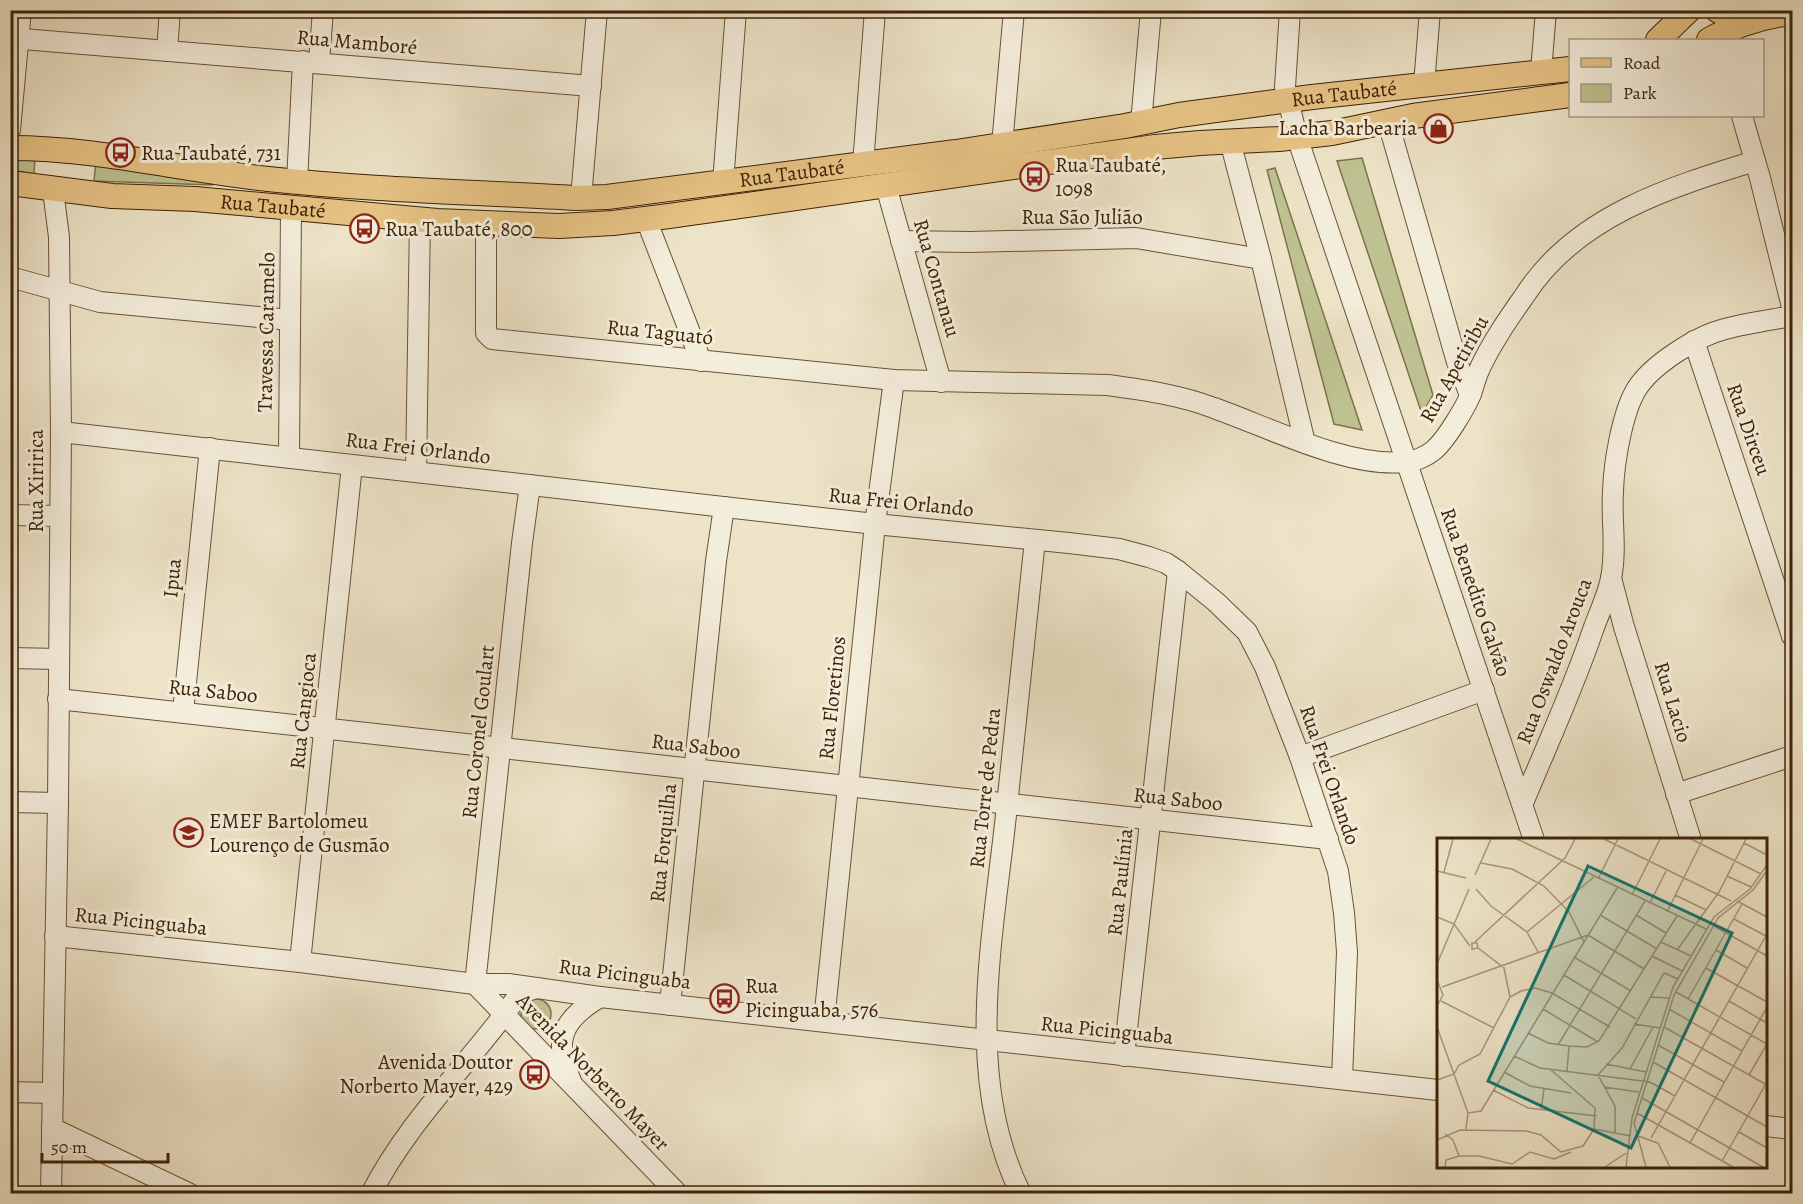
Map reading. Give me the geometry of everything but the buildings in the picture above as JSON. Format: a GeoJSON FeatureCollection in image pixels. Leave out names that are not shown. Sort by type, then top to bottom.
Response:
{"type":"FeatureCollection","features":[{"type":"Feature","properties":{"kind":"main road"},"geometry":{"type":"LineString","coordinates":[[1659,39],[1689,10]]}},
{"type":"Feature","properties":{"kind":"main road"},"geometry":{"type":"LineString","coordinates":[[1717,31],[1732,18],[1749,22],[1792,13]]}},
{"type":"Feature","properties":{"kind":"main road","name":"Rua Taubaté"},"geometry":{"type":"LineString","coordinates":[[10,148],[55,149],[297,182],[368,188],[581,198],[607,197],[1002,145],[1179,115],[1569,69]]}},
{"type":"Feature","properties":{"kind":"main road","name":"Rua Taubaté"},"geometry":{"type":"LineString","coordinates":[[10,183],[112,196],[195,199],[420,219],[560,226],[646,219],[1155,147],[1332,133],[1498,104],[1569,95]]}},
{"type":"Feature","properties":{"kind":"main road"},"geometry":{"type":"LineString","coordinates":[[55,149],[45,169],[48,183],[62,191]]}},
{"type":"Feature","properties":{"kind":"main road"},"geometry":{"type":"LineString","coordinates":[[195,199],[201,196],[208,197],[218,188],[217,178],[205,170]]}},
{"type":"Feature","properties":{"kind":"street"},"geometry":{"type":"LineString","coordinates":[[10,130],[14,38],[21,10]]}},
{"type":"Feature","properties":{"kind":"street"},"geometry":{"type":"LineString","coordinates":[[167,51],[170,10]]}},
{"type":"Feature","properties":{"kind":"street"},"geometry":{"type":"LineString","coordinates":[[297,182],[311,62],[323,10]]}},
{"type":"Feature","properties":{"kind":"street"},"geometry":{"type":"LineString","coordinates":[[581,198],[597,10]]}},
{"type":"Feature","properties":{"kind":"street"},"geometry":{"type":"LineString","coordinates":[[723,183],[736,10]]}},
{"type":"Feature","properties":{"kind":"street"},"geometry":{"type":"LineString","coordinates":[[863,164],[875,10]]}},
{"type":"Feature","properties":{"kind":"street"},"geometry":{"type":"LineString","coordinates":[[1002,145],[1014,10]]}},
{"type":"Feature","properties":{"kind":"street"},"geometry":{"type":"LineString","coordinates":[[1141,123],[1151,10]]}},
{"type":"Feature","properties":{"kind":"street","name":"Rua Benedito Galvão"},"geometry":{"type":"LineString","coordinates":[[1290,10],[1286,87],[1297,137],[1533,838]]}},
{"type":"Feature","properties":{"kind":"street"},"geometry":{"type":"LineString","coordinates":[[1424,85],[1430,10]]}},
{"type":"Feature","properties":{"kind":"street"},"geometry":{"type":"LineString","coordinates":[[1541,72],[1546,10]]}},
{"type":"Feature","properties":{"kind":"street","name":"Rua Mamboré"},"geometry":{"type":"LineString","coordinates":[[14,38],[591,86]]}},
{"type":"Feature","properties":{"kind":"street"},"geometry":{"type":"LineString","coordinates":[[1742,117],[1790,296],[1792,316]]}},
{"type":"Feature","properties":{"kind":"street"},"geometry":{"type":"LineString","coordinates":[[1388,122],[1456,362],[1470,396]]}},
{"type":"Feature","properties":{"kind":"street"},"geometry":{"type":"LineString","coordinates":[[1230,141],[1305,443]]}},
{"type":"Feature","properties":{"kind":"street","name":"Rua Apetiribu"},"geometry":{"type":"LineString","coordinates":[[941,382],[1097,384],[1141,389],[1212,407],[1305,443],[1359,458],[1383,462],[1406,462],[1434,450],[1470,396],[1479,369],[1508,321],[1541,272],[1565,250],[1614,214],[1640,201],[1693,180],[1755,161]]}},
{"type":"Feature","properties":{"kind":"street","name":"Rua Contanau"},"geometry":{"type":"LineString","coordinates":[[886,186],[941,382]]}},
{"type":"Feature","properties":{"kind":"street","name":"Rua Xiririca"},"geometry":{"type":"LineString","coordinates":[[51,1194],[61,432],[59,237],[62,191]]}},
{"type":"Feature","properties":{"kind":"street","name":"Travessa Caramelo"},"geometry":{"type":"LineString","coordinates":[[289,457],[291,208]]}},
{"type":"Feature","properties":{"kind":"street"},"geometry":{"type":"LineString","coordinates":[[416,472],[420,219]]}},
{"type":"Feature","properties":{"kind":"street"},"geometry":{"type":"LineString","coordinates":[[646,219],[701,361]]}},
{"type":"Feature","properties":{"kind":"street","name":"Rua Taguató"},"geometry":{"type":"LineString","coordinates":[[486,222],[486,333],[489,338],[894,380],[941,382]]}},
{"type":"Feature","properties":{"kind":"street","name":"Rua São Julião"},"geometry":{"type":"LineString","coordinates":[[901,241],[970,242],[1136,238],[1261,259]]}},
{"type":"Feature","properties":{"kind":"street"},"geometry":{"type":"LineString","coordinates":[[10,277],[100,302],[290,320]]}},
{"type":"Feature","properties":{"kind":"street","name":"Rua Oswaldo Arouca"},"geometry":{"type":"LineString","coordinates":[[1522,803],[1579,670],[1611,579],[1614,542],[1612,491],[1620,436],[1636,390],[1646,377],[1677,351],[1694,341],[1724,329],[1792,316]]}},
{"type":"Feature","properties":{"kind":"street","name":"Rua Dirceu"},"geometry":{"type":"LineString","coordinates":[[1694,341],[1792,636]]}},
{"type":"Feature","properties":{"kind":"street","name":"Rua Floretinos"},"geometry":{"type":"LineString","coordinates":[[824,1021],[874,524],[894,380]]}},
{"type":"Feature","properties":{"kind":"street","name":"Rua Frei Orlando"},"geometry":{"type":"LineString","coordinates":[[61,432],[874,524],[1119,549],[1149,557],[1178,571],[1230,614],[1247,632],[1264,667],[1300,757],[1328,839],[1338,872],[1347,952],[1342,1079]]}},
{"type":"Feature","properties":{"kind":"street","name":"Ipua"},"geometry":{"type":"LineString","coordinates":[[183,712],[210,448]]}},
{"type":"Feature","properties":{"kind":"street","name":"Rua Cangioca"},"geometry":{"type":"LineString","coordinates":[[300,962],[352,465]]}},
{"type":"Feature","properties":{"kind":"street","name":"Rua Coronel Goulart"},"geometry":{"type":"LineString","coordinates":[[475,984],[530,485]]}},
{"type":"Feature","properties":{"kind":"street","name":"Rua Forquilha"},"geometry":{"type":"LineString","coordinates":[[670,1005],[716,561],[724,507]]}},
{"type":"Feature","properties":{"kind":"street"},"geometry":{"type":"LineString","coordinates":[[10,515],[60,516]]}},
{"type":"Feature","properties":{"kind":"street","name":"Rua Torre de Pedra"},"geometry":{"type":"LineString","coordinates":[[1021,1194],[1001,1145],[993,1105],[985,1008],[1035,540]]}},
{"type":"Feature","properties":{"kind":"street","name":"Rua Paulínia"},"geometry":{"type":"LineString","coordinates":[[1124,1056],[1178,571]]}},
{"type":"Feature","properties":{"kind":"street","name":"Rua Lacio"},"geometry":{"type":"LineString","coordinates":[[1611,579],[1690,838]]}},
{"type":"Feature","properties":{"kind":"street"},"geometry":{"type":"LineString","coordinates":[[10,658],[58,659]]}},
{"type":"Feature","properties":{"kind":"street"},"geometry":{"type":"LineString","coordinates":[[1300,757],[1484,690]]}},
{"type":"Feature","properties":{"kind":"street","name":"Rua Saboo"},"geometry":{"type":"LineString","coordinates":[[58,699],[500,747],[847,788],[1328,839]]}},
{"type":"Feature","properties":{"kind":"street"},"geometry":{"type":"LineString","coordinates":[[1676,794],[1792,756]]}},
{"type":"Feature","properties":{"kind":"street"},"geometry":{"type":"LineString","coordinates":[[10,802],[57,803]]}},
{"type":"Feature","properties":{"kind":"street","name":"Rua Picinguaba"},"geometry":{"type":"LineString","coordinates":[[55,936],[300,962],[475,984],[508,984],[670,1005],[1437,1090]]}},
{"type":"Feature","properties":{"kind":"street","name":"Avenida Norberto Mayer"},"geometry":{"type":"LineString","coordinates":[[475,984],[678,1194]]}},
{"type":"Feature","properties":{"kind":"street"},"geometry":{"type":"LineString","coordinates":[[371,1194],[401,1144],[425,1110],[515,1000],[526,991],[537,988]]}},
{"type":"Feature","properties":{"kind":"street"},"geometry":{"type":"LineString","coordinates":[[574,1089],[563,1061],[561,1040],[564,1030],[576,1013],[600,997]]}},
{"type":"Feature","properties":{"kind":"street"},"geometry":{"type":"LineString","coordinates":[[10,1092],[53,1093]]}},
{"type":"Feature","properties":{"kind":"street"},"geometry":{"type":"LineString","coordinates":[[1767,1126],[1792,1129]]}},
{"type":"Feature","properties":{"kind":"street"},"geometry":{"type":"LineString","coordinates":[[52,1128],[190,1194]]}},
{"type":"Feature","properties":{"kind":"green space"},"geometry":{"type":"Polygon","coordinates":[[[10,157],[35,157],[34,174],[11,170],[10,157]]]}},
{"type":"Feature","properties":{"kind":"green space"},"geometry":{"type":"Polygon","coordinates":[[[1362,158],[1433,395],[1422,414],[1337,161],[1362,158]]]}},
{"type":"Feature","properties":{"kind":"green space"},"geometry":{"type":"Polygon","coordinates":[[[96,162],[190,177],[213,185],[94,181],[96,162]]]}},
{"type":"Feature","properties":{"kind":"green space"},"geometry":{"type":"Polygon","coordinates":[[[1275,168],[1362,430],[1334,424],[1267,170],[1275,168]]]}},
{"type":"Feature","properties":{"kind":"green space"},"geometry":{"type":"Polygon","coordinates":[[[536,999],[547,1003],[551,1014],[547,1025],[536,1029],[525,1025],[521,1014],[525,1003],[536,999]]]}},
{"type":"Feature","properties":{"kind":"place","name":"Lacha Barbearia"},"geometry":{"type":"Point","coordinates":[1438,128]}},
{"type":"Feature","properties":{"kind":"place","name":"Rua Taubaté, 731"},"geometry":{"type":"Point","coordinates":[120,153]}},
{"type":"Feature","properties":{"kind":"place","name":"Rua Taubaté, 1098"},"geometry":{"type":"Point","coordinates":[1034,177]}},
{"type":"Feature","properties":{"kind":"place","name":"Rua Taubaté, 800"},"geometry":{"type":"Point","coordinates":[364,229]}},
{"type":"Feature","properties":{"kind":"place","name":"EMEF Bartolomeu Lourenço de Gusmão"},"geometry":{"type":"Point","coordinates":[188,833]}},
{"type":"Feature","properties":{"kind":"place","name":"Rua Picinguaba, 576"},"geometry":{"type":"Point","coordinates":[724,998]}},
{"type":"Feature","properties":{"kind":"place","name":"Avenida Doutor Norberto Mayer, 429"},"geometry":{"type":"Point","coordinates":[534,1074]}}]}
